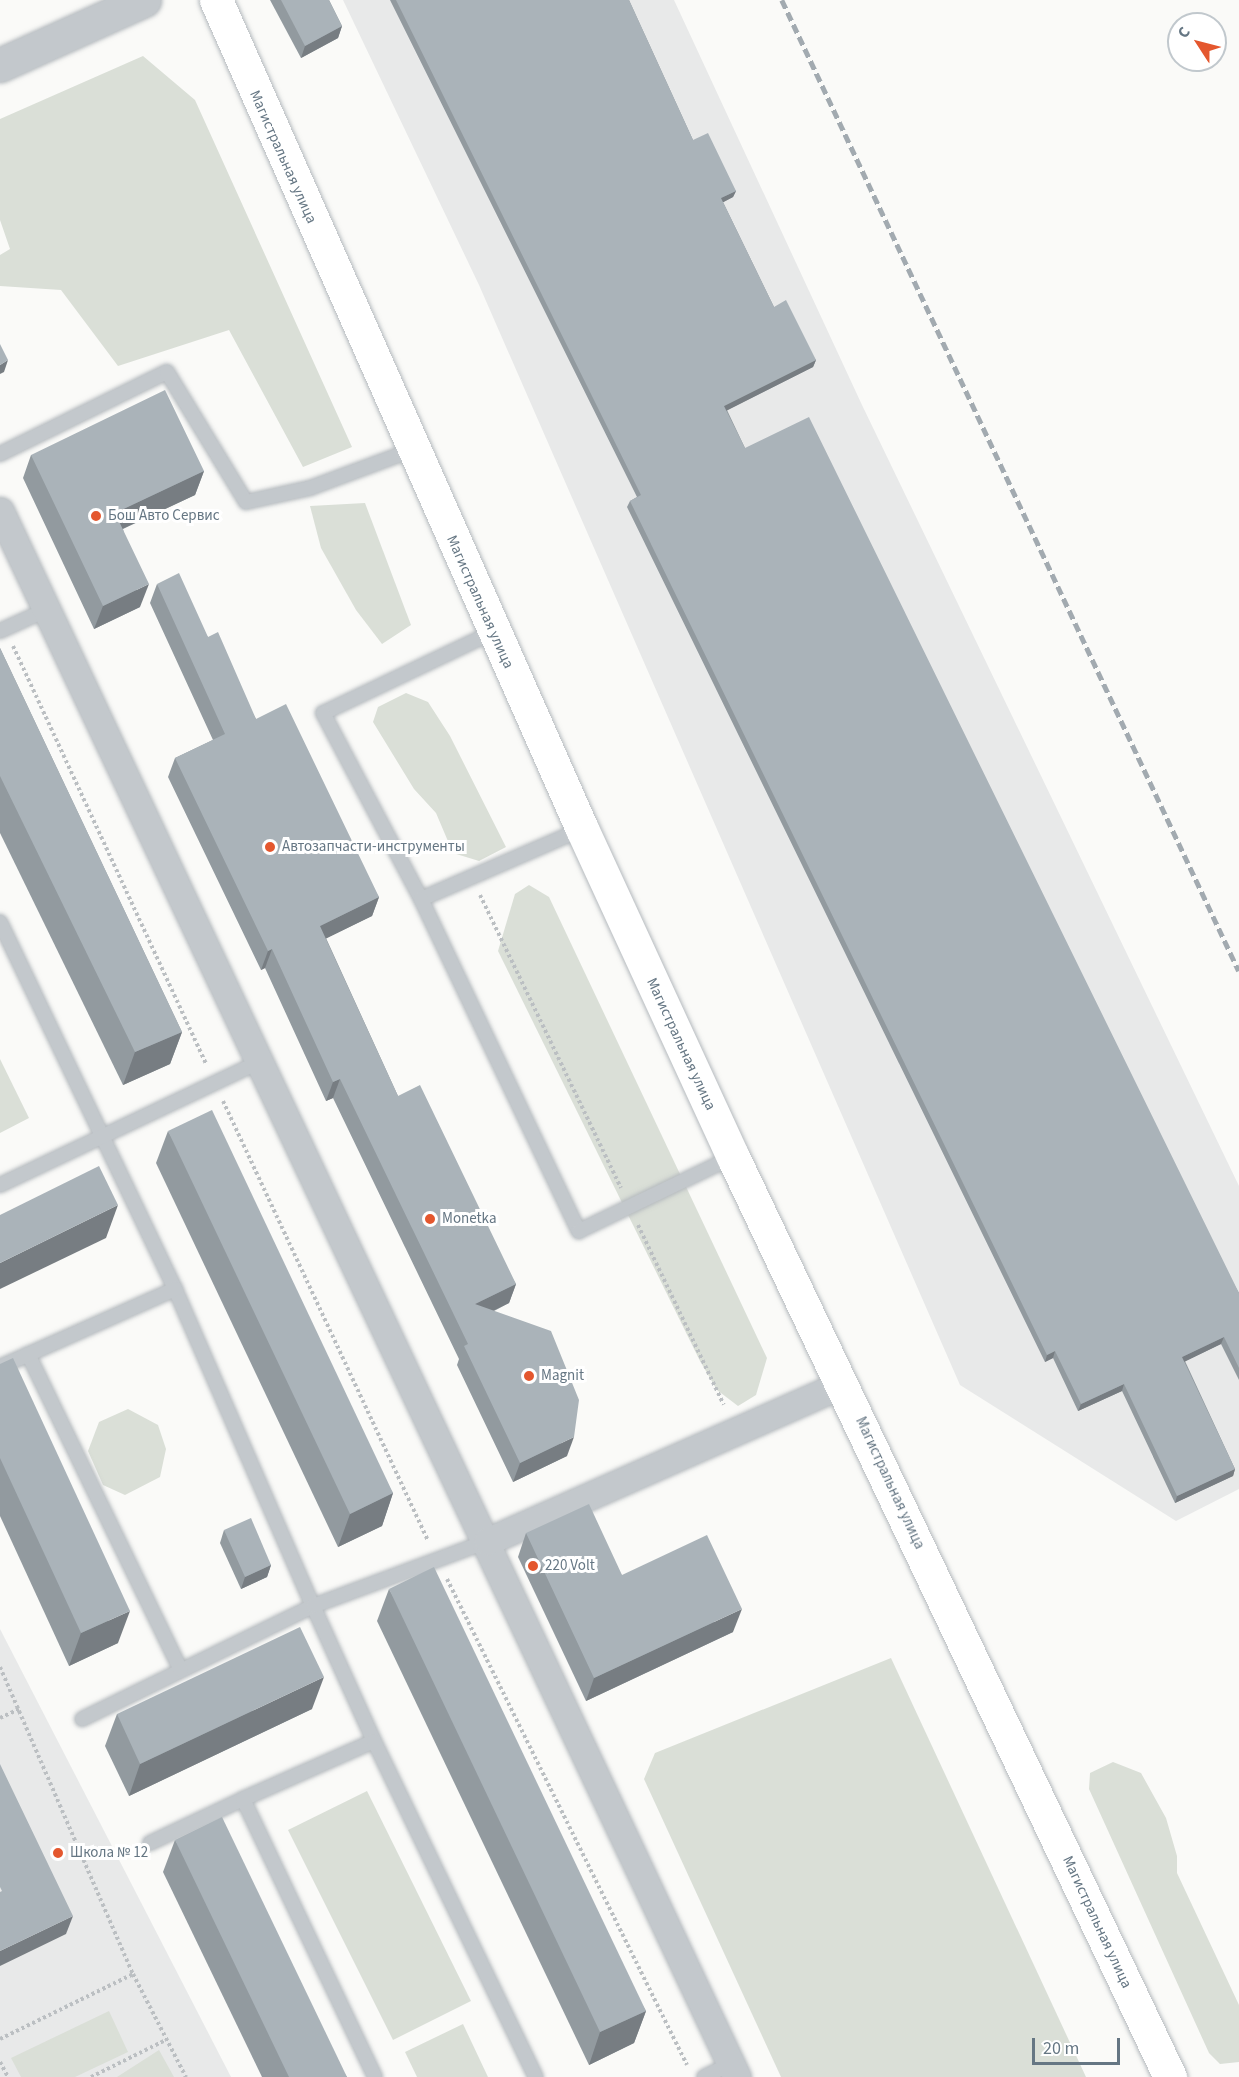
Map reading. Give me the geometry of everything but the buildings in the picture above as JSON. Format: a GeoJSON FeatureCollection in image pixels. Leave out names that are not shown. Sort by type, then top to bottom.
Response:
{"type":"FeatureCollection","features":[{"type":"Feature","properties":{"kind":"main road","name":"Магистральная улица"},"geometry":{"type":"LineString","coordinates":[[216,0],[412,450],[582,829],[733,1157],[843,1384],[1170,2077]]}},
{"type":"Feature","properties":{"kind":"street"},"geometry":{"type":"LineString","coordinates":[[0,65],[144,0]]}},
{"type":"Feature","properties":{"kind":"street"},"geometry":{"type":"LineString","coordinates":[[0,511],[488,1541],[734,2071]]}},
{"type":"Feature","properties":{"kind":"street"},"geometry":{"type":"LineString","coordinates":[[488,1541],[737,1433],[843,1384]]}},
{"type":"Feature","properties":{"kind":"lane"},"geometry":{"type":"LineString","coordinates":[[0,454],[167,372],[246,502],[310,488],[412,450]]}},
{"type":"Feature","properties":{"kind":"lane"},"geometry":{"type":"LineString","coordinates":[[2,630],[46,610]]}},
{"type":"Feature","properties":{"kind":"lane"},"geometry":{"type":"LineString","coordinates":[[493,632],[323,713],[421,899],[579,1231],[733,1157]]}},
{"type":"Feature","properties":{"kind":"lane"},"geometry":{"type":"LineString","coordinates":[[421,899],[582,829]]}},
{"type":"Feature","properties":{"kind":"lane"},"geometry":{"type":"LineString","coordinates":[[0,922],[176,1289],[374,1741],[536,2077]]}},
{"type":"Feature","properties":{"kind":"lane"},"geometry":{"type":"LineString","coordinates":[[0,1185],[103,1134],[261,1061]]}},
{"type":"Feature","properties":{"kind":"lane"},"geometry":{"type":"LineString","coordinates":[[0,1367],[176,1289]]}},
{"type":"Feature","properties":{"kind":"lane"},"geometry":{"type":"LineString","coordinates":[[28,1354],[181,1670]]}},
{"type":"Feature","properties":{"kind":"lane"},"geometry":{"type":"LineString","coordinates":[[82,1719],[313,1605],[436,1558],[488,1541]]}},
{"type":"Feature","properties":{"kind":"lane"},"geometry":{"type":"LineString","coordinates":[[150,1843],[374,1741]]}},
{"type":"Feature","properties":{"kind":"lane"},"geometry":{"type":"LineString","coordinates":[[243,1799],[375,2077]]}},
{"type":"Feature","properties":{"kind":"lane"},"geometry":{"type":"LineString","coordinates":[[704,2077],[734,2071]]}},
{"type":"Feature","properties":{"kind":"path"},"geometry":{"type":"LineString","coordinates":[[2,630],[436,1558],[688,2066]]}},
{"type":"Feature","properties":{"kind":"path"},"geometry":{"type":"LineString","coordinates":[[471,876],[737,1433]]}},
{"type":"Feature","properties":{"kind":"path"},"geometry":{"type":"LineString","coordinates":[[0,1667],[133,1974],[186,2077]]}},
{"type":"Feature","properties":{"kind":"path"},"geometry":{"type":"LineString","coordinates":[[0,1718],[19,1709]]}},
{"type":"Feature","properties":{"kind":"path"},"geometry":{"type":"LineString","coordinates":[[0,2039],[133,1974]]}},
{"type":"Feature","properties":{"kind":"path"},"geometry":{"type":"LineString","coordinates":[[91,2077],[166,2040]]}},
{"type":"Feature","properties":{"kind":"path"},"geometry":{"type":"LineString","coordinates":[[0,2062],[8,2077]]}},
{"type":"Feature","properties":{"kind":"shaded area"},"geometry":{"type":"Polygon","coordinates":[[[343,0],[674,0],[862,405],[1239,1186],[1239,1489],[1176,1521],[960,1385],[479,285],[343,0]]]}},
{"type":"Feature","properties":{"kind":"shaded area"},"geometry":{"type":"Polygon","coordinates":[[[143,56],[195,100],[352,447],[303,467],[229,330],[118,366],[61,290],[0,286],[0,255],[10,249],[0,220],[0,119],[143,56]]]}},
{"type":"Feature","properties":{"kind":"shaded area"},"geometry":{"type":"Polygon","coordinates":[[[365,503],[411,625],[382,644],[356,610],[321,548],[310,506],[365,503]]]}},
{"type":"Feature","properties":{"kind":"shaded area"},"geometry":{"type":"Polygon","coordinates":[[[406,693],[428,702],[450,736],[506,847],[479,861],[453,853],[436,813],[414,789],[373,722],[378,707],[406,693]]]}},
{"type":"Feature","properties":{"kind":"shaded area"},"geometry":{"type":"Polygon","coordinates":[[[529,885],[549,897],[767,1358],[756,1395],[738,1406],[717,1390],[700,1361],[498,951],[515,894],[529,885]]]}},
{"type":"Feature","properties":{"kind":"shaded area"},"geometry":{"type":"Polygon","coordinates":[[[0,1059],[29,1118],[0,1133],[0,1059]]]}},
{"type":"Feature","properties":{"kind":"shaded area"},"geometry":{"type":"Polygon","coordinates":[[[128,1409],[158,1425],[166,1449],[160,1477],[125,1495],[103,1485],[88,1451],[99,1422],[128,1409]]]}},
{"type":"Feature","properties":{"kind":"shaded area","name":"Школа № 12"},"geometry":{"type":"Polygon","coordinates":[[[0,1629],[231,2077],[0,2077],[0,1629]]]}},
{"type":"Feature","properties":{"kind":"shaded area"},"geometry":{"type":"Polygon","coordinates":[[[891,1658],[1086,2077],[781,2077],[644,1779],[655,1753],[891,1658]]]}},
{"type":"Feature","properties":{"kind":"shaded area"},"geometry":{"type":"Polygon","coordinates":[[[1113,1762],[1141,1773],[1166,1818],[1177,1856],[1177,1873],[1239,2005],[1239,2062],[1220,2064],[1209,2053],[1089,1789],[1090,1773],[1113,1762]]]}},
{"type":"Feature","properties":{"kind":"shaded area"},"geometry":{"type":"Polygon","coordinates":[[[367,1791],[471,2001],[393,2040],[288,1830],[367,1791]]]}},
{"type":"Feature","properties":{"kind":"shaded area"},"geometry":{"type":"Polygon","coordinates":[[[109,2011],[128,2052],[75,2077],[21,2077],[11,2058],[109,2011]]]}},
{"type":"Feature","properties":{"kind":"shaded area"},"geometry":{"type":"Polygon","coordinates":[[[463,2024],[488,2077],[417,2077],[405,2052],[463,2024]]]}},
{"type":"Feature","properties":{"kind":"shaded area"},"geometry":{"type":"Polygon","coordinates":[[[159,2050],[174,2077],[117,2077],[159,2050]]]}},
{"type":"Feature","properties":{"kind":"railway"},"geometry":{"type":"LineString","coordinates":[[782,0],[1239,971]]}},
{"type":"Feature","properties":{"kind":"place","name":"Бош Авто Сервис"},"geometry":{"type":"Point","coordinates":[96,516]}},
{"type":"Feature","properties":{"kind":"place","name":"Автозапчасти-инструменты"},"geometry":{"type":"Point","coordinates":[270,847]}},
{"type":"Feature","properties":{"kind":"place","name":"Monetka"},"geometry":{"type":"Point","coordinates":[430,1219]}},
{"type":"Feature","properties":{"kind":"place","name":"Magnit"},"geometry":{"type":"Point","coordinates":[529,1376]}},
{"type":"Feature","properties":{"kind":"place","name":"220 Volt"},"geometry":{"type":"Point","coordinates":[533,1566]}},
{"type":"Feature","properties":{"kind":"place","name":"Школа № 12"},"geometry":{"type":"Point","coordinates":[58,1853]}}]}
